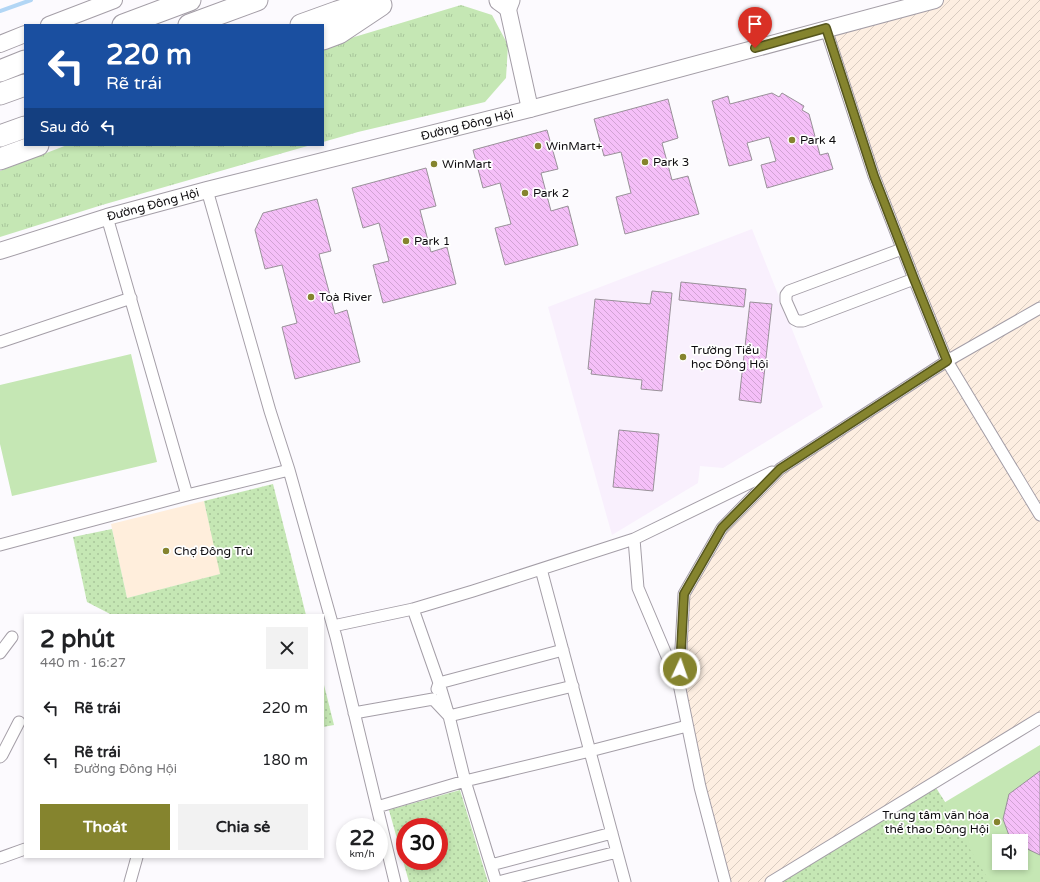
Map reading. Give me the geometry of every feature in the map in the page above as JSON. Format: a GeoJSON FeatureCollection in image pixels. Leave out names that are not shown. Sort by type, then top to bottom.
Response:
{"type":"FeatureCollection","features":[{"type":"Feature","properties":{"kind":"highway"},"geometry":{"type":"LineString","coordinates":[[126,24],[190,0]]}},
{"type":"Feature","properties":{"kind":"highway"},"geometry":{"type":"LineString","coordinates":[[192,24],[257,0]]}},
{"type":"Feature","properties":{"kind":"highway"},"geometry":{"type":"LineString","coordinates":[[304,24],[374,0]]}},
{"type":"Feature","properties":{"kind":"highway"},"geometry":{"type":"LineString","coordinates":[[324,39],[339,33],[389,0]]}},
{"type":"Feature","properties":{"kind":"highway"},"geometry":{"type":"LineString","coordinates":[[0,71],[24,61]]}},
{"type":"Feature","properties":{"kind":"highway"},"geometry":{"type":"LineString","coordinates":[[0,94],[24,85]]}},
{"type":"Feature","properties":{"kind":"highway"},"geometry":{"type":"LineString","coordinates":[[0,136],[24,127]]}},
{"type":"Feature","properties":{"kind":"highway"},"geometry":{"type":"LineString","coordinates":[[4,158],[35,146]]}},
{"type":"Feature","properties":{"kind":"street"},"geometry":{"type":"LineString","coordinates":[[52,24],[114,0]]}},
{"type":"Feature","properties":{"kind":"street","name":"Đường Đông Hội"},"geometry":{"type":"LineString","coordinates":[[0,250],[107,217],[207,190],[530,109],[934,0]]}},
{"type":"Feature","properties":{"kind":"street"},"geometry":{"type":"LineString","coordinates":[[505,2],[530,109]]}},
{"type":"Feature","properties":{"kind":"street"},"geometry":{"type":"LineString","coordinates":[[826,28],[874,176],[947,361],[1040,516]]}},
{"type":"Feature","properties":{"kind":"street"},"geometry":{"type":"LineString","coordinates":[[0,44],[24,34]]}},
{"type":"Feature","properties":{"kind":"street"},"geometry":{"type":"LineString","coordinates":[[207,190],[333,626],[394,882]]}},
{"type":"Feature","properties":{"kind":"street"},"geometry":{"type":"LineString","coordinates":[[107,217],[187,495]]}},
{"type":"Feature","properties":{"kind":"street"},"geometry":{"type":"LineString","coordinates":[[902,249],[789,291],[786,295],[786,301],[794,319],[803,321],[914,279]]}},
{"type":"Feature","properties":{"kind":"street"},"geometry":{"type":"LineString","coordinates":[[0,342],[131,298]]}},
{"type":"Feature","properties":{"kind":"street"},"geometry":{"type":"LineString","coordinates":[[333,626],[414,608],[634,539],[780,469],[947,361],[1040,308]]}},
{"type":"Feature","properties":{"kind":"street"},"geometry":{"type":"LineString","coordinates":[[679,684],[684,594],[722,528],[780,469]]}},
{"type":"Feature","properties":{"kind":"street"},"geometry":{"type":"LineString","coordinates":[[0,545],[187,495],[289,470]]}},
{"type":"Feature","properties":{"kind":"street"},"geometry":{"type":"LineString","coordinates":[[634,539],[638,588],[679,684],[700,787],[725,882]]}},
{"type":"Feature","properties":{"kind":"street"},"geometry":{"type":"LineString","coordinates":[[542,569],[625,882]]}},
{"type":"Feature","properties":{"kind":"street"},"geometry":{"type":"LineString","coordinates":[[414,608],[449,716],[464,781],[497,882],[617,852]]}},
{"type":"Feature","properties":{"kind":"street"},"geometry":{"type":"LineString","coordinates":[[0,653],[12,637]]}},
{"type":"Feature","properties":{"kind":"street"},"geometry":{"type":"LineString","coordinates":[[439,683],[563,650]]}},
{"type":"Feature","properties":{"kind":"street"},"geometry":{"type":"LineString","coordinates":[[433,699],[439,683]]}},
{"type":"Feature","properties":{"kind":"street"},"geometry":{"type":"LineString","coordinates":[[449,716],[573,686]]}},
{"type":"Feature","properties":{"kind":"street"},"geometry":{"type":"LineString","coordinates":[[354,713],[433,699]]}},
{"type":"Feature","properties":{"kind":"street"},"geometry":{"type":"LineString","coordinates":[[433,699],[449,716]]}},
{"type":"Feature","properties":{"kind":"street"},"geometry":{"type":"LineString","coordinates":[[771,882],[1040,718]]}},
{"type":"Feature","properties":{"kind":"street"},"geometry":{"type":"LineString","coordinates":[[0,757],[19,722]]}},
{"type":"Feature","properties":{"kind":"street"},"geometry":{"type":"LineString","coordinates":[[377,807],[464,781],[687,726]]}},
{"type":"Feature","properties":{"kind":"street"},"geometry":{"type":"LineString","coordinates":[[491,865],[612,833]]}},
{"type":"Feature","properties":{"kind":"street"},"geometry":{"type":"LineString","coordinates":[[0,858],[24,849]]}},
{"type":"Feature","properties":{"kind":"street"},"geometry":{"type":"LineString","coordinates":[[130,882],[137,858]]}},
{"type":"Feature","properties":{"kind":"shaded area"},"geometry":{"type":"Polygon","coordinates":[[[935,0],[1040,0],[1040,718],[771,882],[725,882],[679,684],[684,594],[722,528],[780,469],[947,361],[826,29],[935,0]]]}},
{"type":"Feature","properties":{"kind":"shaded area","name":"Trường Tiểu học Đông Hội"},"geometry":{"type":"Polygon","coordinates":[[[752,229],[823,407],[723,468],[700,466],[698,483],[612,535],[548,307],[752,229]]]}},
{"type":"Feature","properties":{"kind":"shaded area","name":"Chợ Đông Trù"},"geometry":{"type":"Polygon","coordinates":[[[204,501],[221,574],[127,598],[111,524],[204,501]]]}},
{"type":"Feature","properties":{"kind":"green space"},"geometry":{"type":"Polygon","coordinates":[[[461,5],[492,15],[508,45],[506,78],[485,102],[358,132],[324,142],[324,48],[461,5]]]}},
{"type":"Feature","properties":{"kind":"green space"},"geometry":{"type":"Polygon","coordinates":[[[64,146],[308,146],[102,205],[0,237],[0,171],[64,146]]]}},
{"type":"Feature","properties":{"kind":"green space"},"geometry":{"type":"Polygon","coordinates":[[[131,354],[157,462],[12,496],[0,444],[0,385],[131,354]]]}},
{"type":"Feature","properties":{"kind":"green space"},"geometry":{"type":"Polygon","coordinates":[[[273,484],[306,614],[110,614],[87,602],[73,537],[112,529],[127,598],[220,574],[204,501],[273,484]]]}},
{"type":"Feature","properties":{"kind":"green space"},"geometry":{"type":"Polygon","coordinates":[[[324,685],[334,725],[324,727],[324,685]]]}},
{"type":"Feature","properties":{"kind":"green space","name":"Trung tâm văn hóa thể thao Đông Hội"},"geometry":{"type":"Polygon","coordinates":[[[1040,745],[1040,882],[990,882],[942,804],[1040,745]]]}},
{"type":"Feature","properties":{"kind":"green space"},"geometry":{"type":"Polygon","coordinates":[[[933,783],[996,882],[771,882],[933,783]]]}},
{"type":"Feature","properties":{"kind":"green space"},"geometry":{"type":"Polygon","coordinates":[[[460,790],[488,882],[409,882],[406,870],[448,870],[448,818],[396,818],[396,835],[389,810],[460,790]]]}},
{"type":"Feature","properties":{"kind":"building","name":"Park 4"},"geometry":{"type":"Polygon","coordinates":[[[772,93],[779,97],[782,93],[804,106],[802,110],[809,114],[820,155],[828,153],[833,169],[767,188],[761,165],[776,161],[769,137],[747,143],[752,160],[729,166],[712,101],[728,96],[730,104],[772,93]]]}},
{"type":"Feature","properties":{"kind":"building","name":"Park 3"},"geometry":{"type":"Polygon","coordinates":[[[668,99],[678,138],[662,143],[672,180],[688,176],[699,214],[625,234],[616,197],[631,193],[621,152],[604,156],[594,119],[668,99]]]}},
{"type":"Feature","properties":{"kind":"building","name":"Park 2"},"geometry":{"type":"Polygon","coordinates":[[[547,130],[558,169],[541,173],[551,211],[568,206],[578,245],[505,265],[495,228],[511,224],[500,183],[483,188],[473,150],[547,130]]]}},
{"type":"Feature","properties":{"kind":"building","name":"Park 1"},"geometry":{"type":"Polygon","coordinates":[[[426,168],[436,206],[420,210],[431,252],[447,247],[456,284],[383,303],[373,265],[389,261],[379,223],[363,228],[352,188],[426,168]]]}},
{"type":"Feature","properties":{"kind":"building","name":"Toà River"},"geometry":{"type":"Polygon","coordinates":[[[317,199],[331,251],[319,254],[335,314],[347,310],[360,362],[295,379],[282,327],[297,323],[282,265],[265,269],[255,230],[263,213],[317,199]]]}},
{"type":"Feature","properties":{"kind":"building"},"geometry":{"type":"Polygon","coordinates":[[[681,282],[746,289],[744,307],[679,300],[681,282]]]}},
{"type":"Feature","properties":{"kind":"building"},"geometry":{"type":"Polygon","coordinates":[[[652,291],[672,293],[662,391],[641,389],[642,380],[591,374],[592,370],[588,369],[595,299],[650,304],[652,291]]]}},
{"type":"Feature","properties":{"kind":"building"},"geometry":{"type":"Polygon","coordinates":[[[750,302],[772,304],[761,403],[739,400],[750,302]]]}},
{"type":"Feature","properties":{"kind":"building"},"geometry":{"type":"Polygon","coordinates":[[[619,430],[659,434],[653,491],[613,487],[619,430]]]}},
{"type":"Feature","properties":{"kind":"building","name":"Trung tâm văn hóa thể thao Đông Hội"},"geometry":{"type":"Polygon","coordinates":[[[1040,771],[1040,855],[1028,849],[1028,834],[1008,834],[1003,819],[1009,794],[1040,771]]]}},
{"type":"Feature","properties":{"kind":"waterway"},"geometry":{"type":"LineString","coordinates":[[0,11],[31,0]]}},
{"type":"Feature","properties":{"kind":"place","name":"Park 4"},"geometry":{"type":"Point","coordinates":[792,140]}},
{"type":"Feature","properties":{"kind":"place","name":"WinMart+"},"geometry":{"type":"Point","coordinates":[538,146]}},
{"type":"Feature","properties":{"kind":"place","name":"Park 3"},"geometry":{"type":"Point","coordinates":[645,162]}},
{"type":"Feature","properties":{"kind":"place","name":"WinMart"},"geometry":{"type":"Point","coordinates":[434,164]}},
{"type":"Feature","properties":{"kind":"place","name":"Park 2"},"geometry":{"type":"Point","coordinates":[525,193]}},
{"type":"Feature","properties":{"kind":"place","name":"Park 1"},"geometry":{"type":"Point","coordinates":[406,241]}},
{"type":"Feature","properties":{"kind":"place","name":"Toà River"},"geometry":{"type":"Point","coordinates":[311,297]}},
{"type":"Feature","properties":{"kind":"place","name":"Trường Tiểu học Đông Hội"},"geometry":{"type":"Point","coordinates":[683,357]}},
{"type":"Feature","properties":{"kind":"place","name":"Chợ Đông Trù"},"geometry":{"type":"Point","coordinates":[166,551]}},
{"type":"Feature","properties":{"kind":"place","name":"Trung tâm văn hóa thể thao Đông Hội"},"geometry":{"type":"Point","coordinates":[997,822]}},
{"type":"Feature","properties":{"kind":"route"},"geometry":{"type":"LineString","coordinates":[[680,669],[684,594],[722,528],[780,469],[947,361],[874,176],[826,28],[755,48]]}}]}
